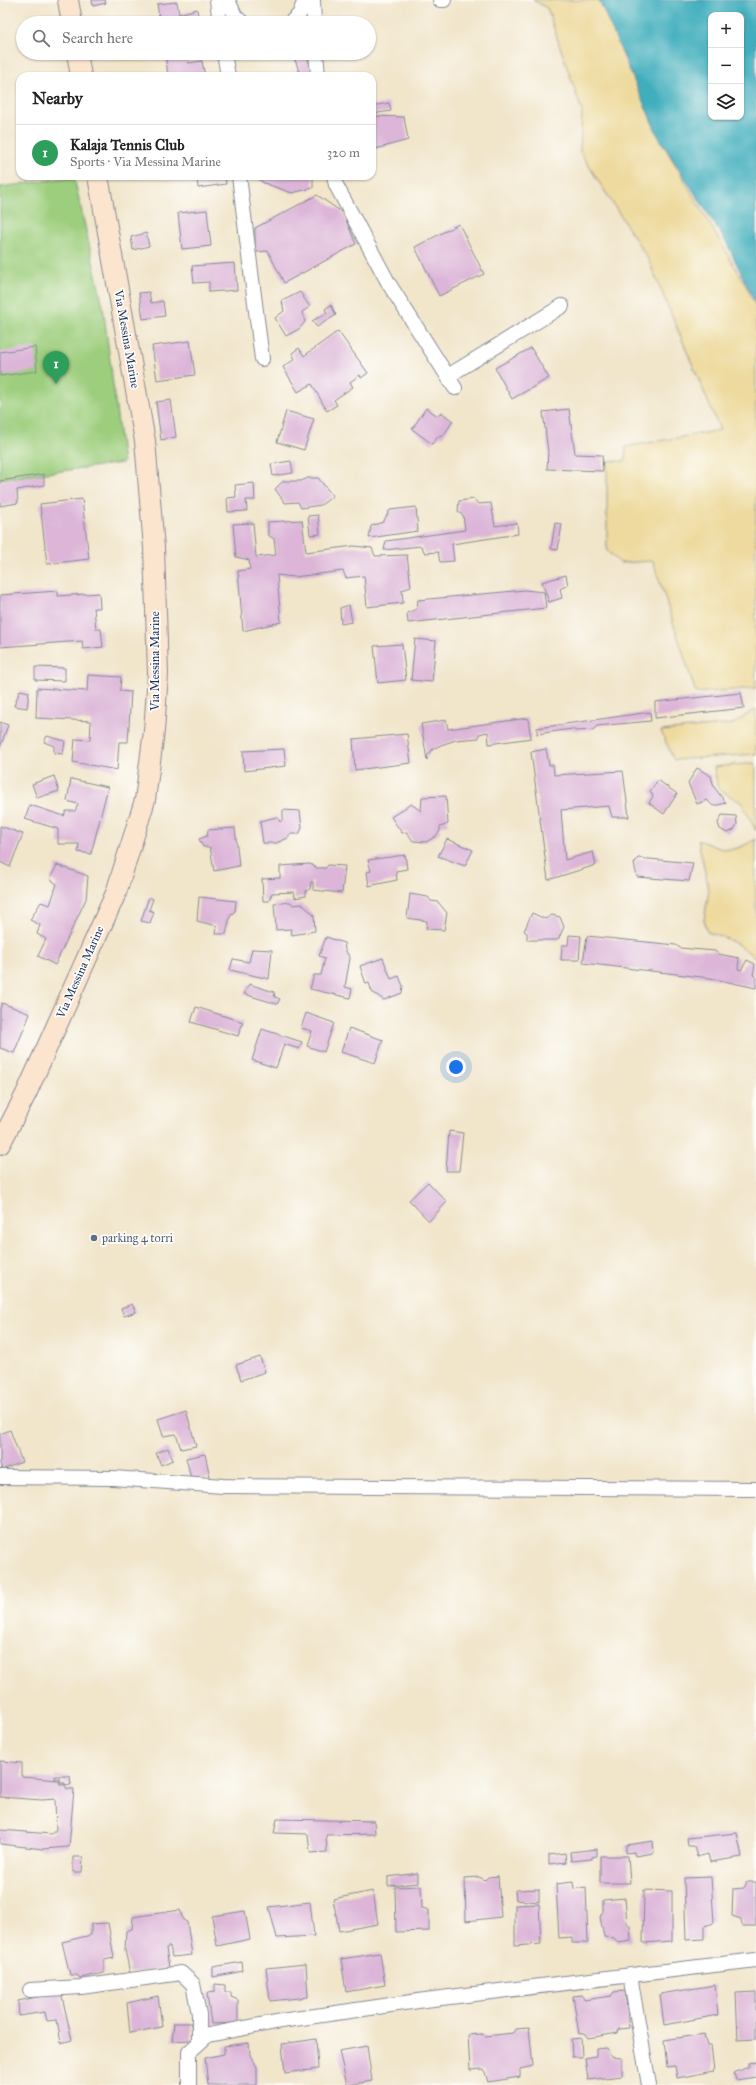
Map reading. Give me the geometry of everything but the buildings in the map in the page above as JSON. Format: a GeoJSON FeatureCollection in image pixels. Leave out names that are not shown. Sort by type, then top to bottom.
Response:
{"type":"FeatureCollection","features":[{"type":"Feature","properties":{"kind":"main road"},"geometry":{"type":"LineString","coordinates":[[68,0],[71,16]]}},
{"type":"Feature","properties":{"kind":"main road"},"geometry":{"type":"LineString","coordinates":[[78,60],[80,72]]}},
{"type":"Feature","properties":{"kind":"main road","name":"Via Messina Marine"},"geometry":{"type":"LineString","coordinates":[[0,1144],[26,1094],[89,950],[116,893],[145,800],[154,731],[158,674],[154,548],[145,441],[99,180]]}},
{"type":"Feature","properties":{"kind":"street"},"geometry":{"type":"LineString","coordinates":[[217,0],[219,16]]}},
{"type":"Feature","properties":{"kind":"street"},"geometry":{"type":"LineString","coordinates":[[228,0],[235,16]]}},
{"type":"Feature","properties":{"kind":"street"},"geometry":{"type":"LineString","coordinates":[[297,16],[305,0]]}},
{"type":"Feature","properties":{"kind":"street"},"geometry":{"type":"LineString","coordinates":[[313,0],[314,16]]}},
{"type":"Feature","properties":{"kind":"street"},"geometry":{"type":"LineString","coordinates":[[225,60],[227,72]]}},
{"type":"Feature","properties":{"kind":"street"},"geometry":{"type":"LineString","coordinates":[[317,60],[318,72]]}},
{"type":"Feature","properties":{"kind":"street"},"geometry":{"type":"LineString","coordinates":[[240,180],[262,359]]}},
{"type":"Feature","properties":{"kind":"street"},"geometry":{"type":"LineString","coordinates":[[335,180],[336,185],[389,284],[451,382],[562,306]]}},
{"type":"Feature","properties":{"kind":"street"},"geometry":{"type":"LineString","coordinates":[[0,1477],[113,1478],[223,1486],[756,1489]]}},
{"type":"Feature","properties":{"kind":"street"},"geometry":{"type":"LineString","coordinates":[[189,2085],[189,2052],[208,2035],[281,2021],[425,2000],[756,1960]]}},
{"type":"Feature","properties":{"kind":"street"},"geometry":{"type":"LineString","coordinates":[[30,1990],[81,1987],[181,1973],[193,1984],[199,2014],[199,2043]]}},
{"type":"Feature","properties":{"kind":"street"},"geometry":{"type":"LineString","coordinates":[[630,1976],[649,2085]]}},
{"type":"Feature","properties":{"kind":"green space"},"geometry":{"type":"Polygon","coordinates":[[[52,180],[75,180],[103,306],[123,463],[0,479],[0,187],[52,180]]]}},
{"type":"Feature","properties":{"kind":"sand"},"geometry":{"type":"Polygon","coordinates":[[[533,0],[608,0],[660,139],[745,284],[756,308],[756,688],[696,693],[653,561],[620,563],[607,551],[607,461],[625,461],[626,447],[720,430],[648,259],[580,152],[582,111],[547,8],[533,0]]]}},
{"type":"Feature","properties":{"kind":"sand"},"geometry":{"type":"Polygon","coordinates":[[[756,709],[756,754],[674,760],[661,731],[733,724],[756,709]]]}},
{"type":"Feature","properties":{"kind":"sand"},"geometry":{"type":"Polygon","coordinates":[[[756,763],[756,831],[742,803],[718,789],[714,767],[756,763]]]}},
{"type":"Feature","properties":{"kind":"sand"},"geometry":{"type":"Polygon","coordinates":[[[756,839],[756,959],[745,949],[733,942],[707,932],[704,920],[709,890],[698,840],[721,848],[733,849],[756,839]]]}},
{"type":"Feature","properties":{"kind":"water"},"geometry":{"type":"Polygon","coordinates":[[[599,0],[756,0],[756,304],[726,242],[658,136],[599,0]]]}},
{"type":"Feature","properties":{"kind":"place","name":"Kalaja Tennis Club"},"geometry":{"type":"Point","coordinates":[56,384]}},
{"type":"Feature","properties":{"kind":"place","name":"parking 4 torri"},"geometry":{"type":"Point","coordinates":[94,1238]}}]}
